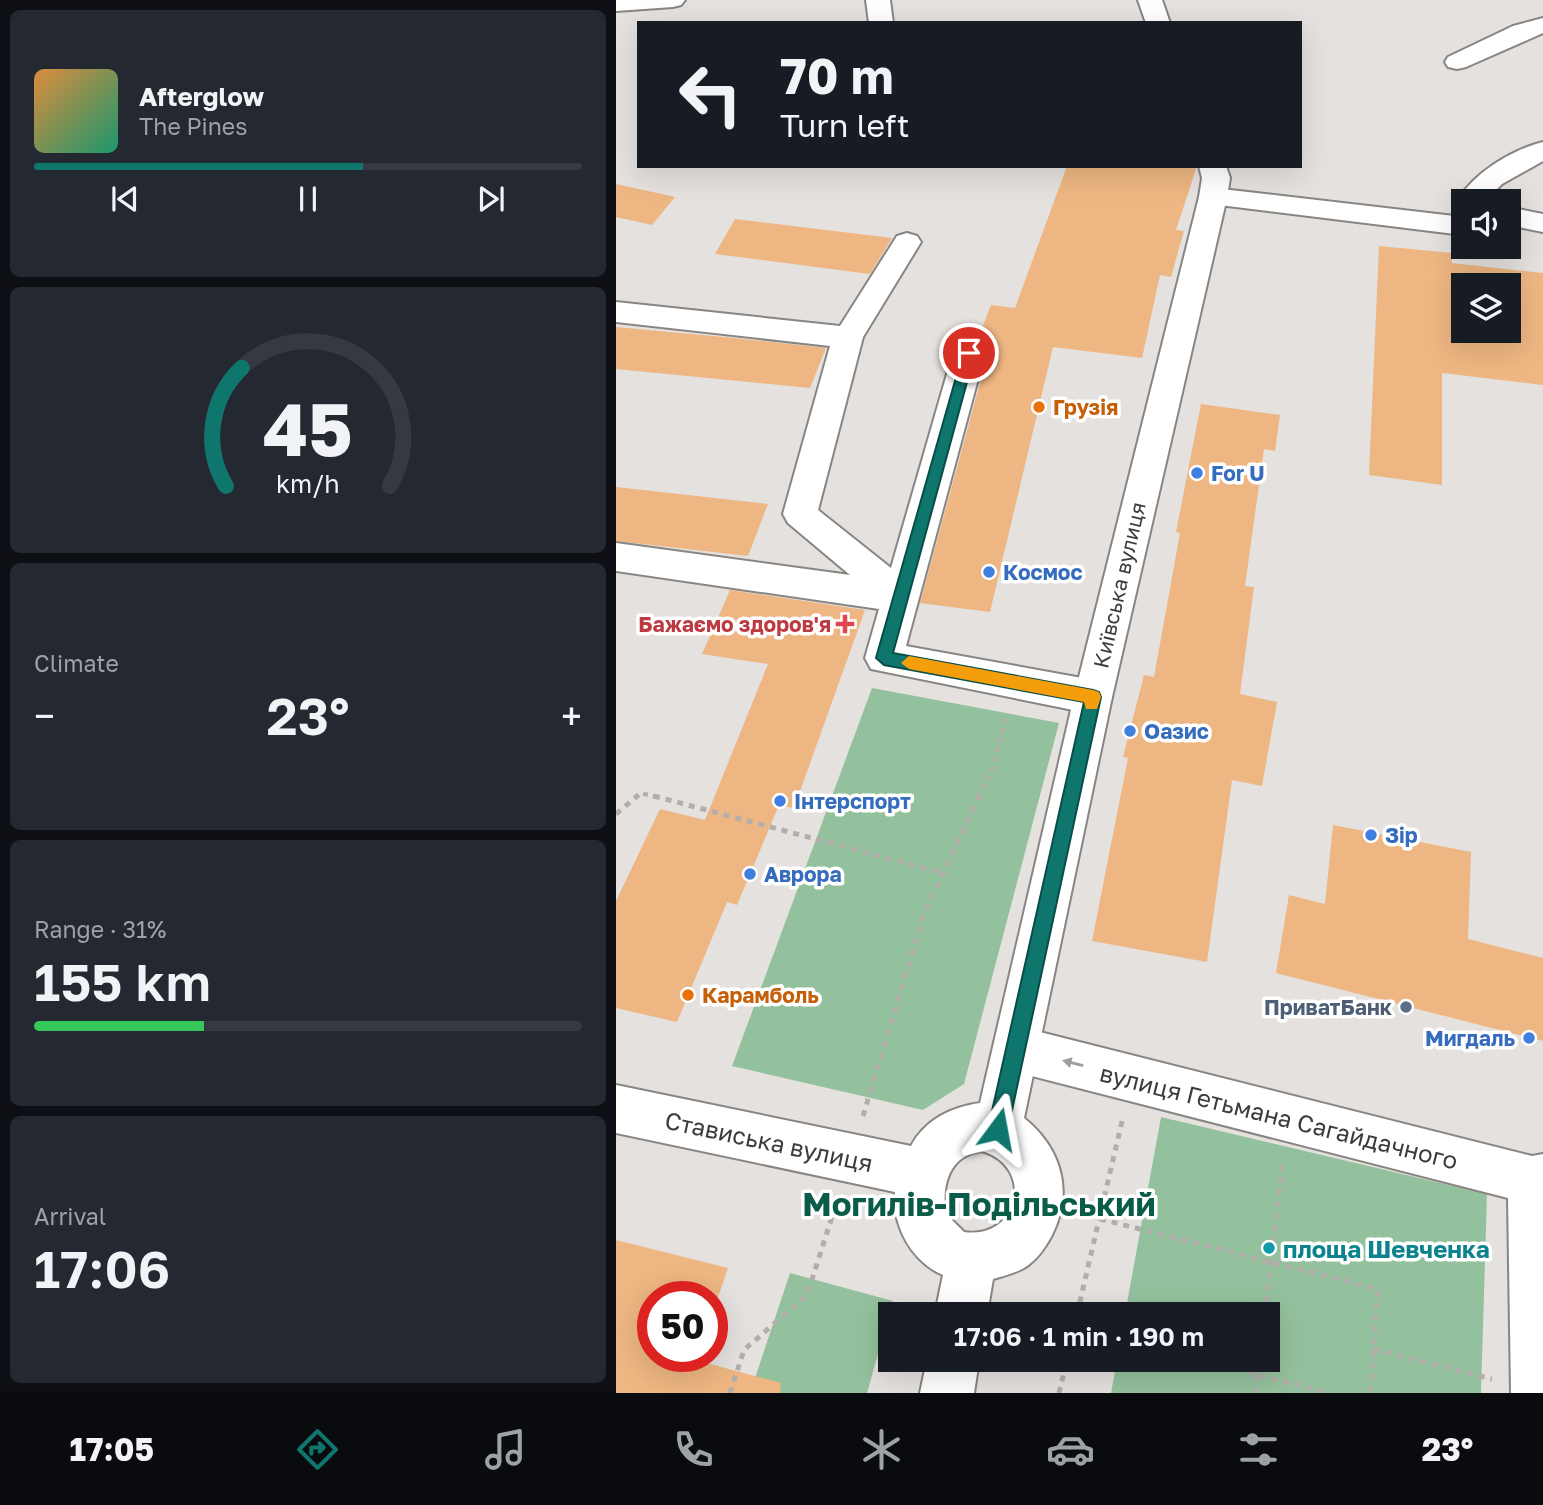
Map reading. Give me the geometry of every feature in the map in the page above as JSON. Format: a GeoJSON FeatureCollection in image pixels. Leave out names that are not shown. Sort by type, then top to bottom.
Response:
{"type":"FeatureCollection","features":[{"type":"Feature","properties":{"kind":"main road"},"geometry":{"type":"LineString","coordinates":[[878,0],[881,21]]}},
{"type":"Feature","properties":{"kind":"main road"},"geometry":{"type":"LineString","coordinates":[[1150,0],[1157,21]]}},
{"type":"Feature","properties":{"kind":"main road"},"geometry":{"type":"LineString","coordinates":[[616,4],[659,1]]}},
{"type":"Feature","properties":{"kind":"main road"},"geometry":{"type":"LineString","coordinates":[[1457,62],[1522,31],[1543,25]]}},
{"type":"Feature","properties":{"kind":"main road"},"geometry":{"type":"LineString","coordinates":[[1480,189],[1543,150]]}},
{"type":"Feature","properties":{"kind":"main road"},"geometry":{"type":"LineString","coordinates":[[1214,180],[1451,205]]}},
{"type":"Feature","properties":{"kind":"main road"},"geometry":{"type":"LineString","coordinates":[[1214,180],[1451,224]]}},
{"type":"Feature","properties":{"kind":"main road","name":"Київська вулиця"},"geometry":{"type":"LineString","coordinates":[[998,1129],[1093,697],[1214,180]]}},
{"type":"Feature","properties":{"kind":"main road"},"geometry":{"type":"LineString","coordinates":[[1521,219],[1543,223]]}},
{"type":"Feature","properties":{"kind":"main road"},"geometry":{"type":"LineString","coordinates":[[1521,235],[1543,239]]}},
{"type":"Feature","properties":{"kind":"main road"},"geometry":{"type":"LineString","coordinates":[[901,597],[800,514],[848,337],[907,242]]}},
{"type":"Feature","properties":{"kind":"main road"},"geometry":{"type":"LineString","coordinates":[[616,312],[848,337]]}},
{"type":"Feature","properties":{"kind":"main road"},"geometry":{"type":"LineString","coordinates":[[969,353],[884,658],[1093,697]]}},
{"type":"Feature","properties":{"kind":"main road"},"geometry":{"type":"LineString","coordinates":[[616,557],[901,597]]}},
{"type":"Feature","properties":{"kind":"main road","name":"вулиця Гетьмана Сагайдачного"},"geometry":{"type":"LineString","coordinates":[[1016,1049],[1537,1179]]}},
{"type":"Feature","properties":{"kind":"main road","name":"Стависька вулиця"},"geometry":{"type":"LineString","coordinates":[[616,1109],[922,1173]]}},
{"type":"Feature","properties":{"kind":"main road"},"geometry":{"type":"LineString","coordinates":[[982,1126],[998,1129],[1013,1136],[1028,1151],[1040,1181],[1035,1217],[1026,1233],[1009,1250],[994,1256],[972,1259],[954,1255],[936,1243],[924,1225],[918,1200],[922,1173],[940,1144],[958,1132],[982,1126]]}},
{"type":"Feature","properties":{"kind":"main road"},"geometry":{"type":"LineString","coordinates":[[1537,1179],[1538,1392]]}},
{"type":"Feature","properties":{"kind":"main road"},"geometry":{"type":"LineString","coordinates":[[963,1302],[972,1259]]}},
{"type":"Feature","properties":{"kind":"main road"},"geometry":{"type":"LineString","coordinates":[[947,1393],[951,1372]]}},
{"type":"Feature","properties":{"kind":"path"},"geometry":{"type":"LineString","coordinates":[[730,1393],[744,1350],[807,1295],[923,917],[993,766],[1016,683]]}},
{"type":"Feature","properties":{"kind":"path"},"geometry":{"type":"LineString","coordinates":[[616,814],[641,793],[943,873]]}},
{"type":"Feature","properties":{"kind":"path"},"geometry":{"type":"LineString","coordinates":[[1080,1302],[1133,1078]]}},
{"type":"Feature","properties":{"kind":"path"},"geometry":{"type":"LineString","coordinates":[[1266,1302],[1288,1118]]}},
{"type":"Feature","properties":{"kind":"path"},"geometry":{"type":"LineString","coordinates":[[1100,1219],[1378,1289],[1370,1393]]}},
{"type":"Feature","properties":{"kind":"path"},"geometry":{"type":"LineString","coordinates":[[1374,1349],[1538,1392]]}},
{"type":"Feature","properties":{"kind":"path"},"geometry":{"type":"LineString","coordinates":[[1059,1393],[1064,1372]]}},
{"type":"Feature","properties":{"kind":"path"},"geometry":{"type":"LineString","coordinates":[[1249,1372],[1329,1393]]}},
{"type":"Feature","properties":{"kind":"path"},"geometry":{"type":"LineString","coordinates":[[1255,1393],[1257,1374]]}},
{"type":"Feature","properties":{"kind":"green space"},"geometry":{"type":"Polygon","coordinates":[[[872,688],[1059,723],[964,1084],[923,1110],[732,1066],[872,688]]]}},
{"type":"Feature","properties":{"kind":"green space","name":"площа Шевченка"},"geometry":{"type":"Polygon","coordinates":[[[1161,1117],[1487,1194],[1481,1393],[1111,1393],[1115,1372],[1280,1372],[1280,1302],[1127,1302],[1161,1117]]]}},
{"type":"Feature","properties":{"kind":"green space"},"geometry":{"type":"Polygon","coordinates":[[[790,1273],[893,1301],[878,1302],[878,1354],[867,1393],[750,1393],[790,1273]]]}},
{"type":"Feature","properties":{"kind":"building"},"geometry":{"type":"Polygon","coordinates":[[[1066,168],[1196,168],[1176,230],[1184,231],[1171,277],[1160,275],[1142,358],[1053,347],[990,612],[920,603],[988,354],[991,337],[979,336],[991,305],[1015,308],[1066,168]]]}},
{"type":"Feature","properties":{"kind":"building"},"geometry":{"type":"Polygon","coordinates":[[[616,184],[675,197],[652,225],[616,217],[616,184]]]}},
{"type":"Feature","properties":{"kind":"building"},"geometry":{"type":"Polygon","coordinates":[[[735,219],[892,238],[870,274],[715,254],[735,219]]]}},
{"type":"Feature","properties":{"kind":"building"},"geometry":{"type":"Polygon","coordinates":[[[1379,246],[1451,253],[1452,263],[1543,273],[1543,385],[1442,373],[1442,485],[1369,475],[1379,246]]]}},
{"type":"Feature","properties":{"kind":"building"},"geometry":{"type":"Polygon","coordinates":[[[616,327],[826,348],[810,388],[616,369],[616,327]]]}},
{"type":"Feature","properties":{"kind":"building"},"geometry":{"type":"Polygon","coordinates":[[[1201,404],[1280,415],[1275,451],[1264,449],[1245,586],[1254,587],[1240,694],[1277,702],[1262,786],[1232,780],[1207,962],[1092,941],[1128,758],[1123,757],[1144,675],[1154,677],[1180,533],[1176,532],[1201,404]]]}},
{"type":"Feature","properties":{"kind":"building"},"geometry":{"type":"Polygon","coordinates":[[[616,487],[768,504],[748,556],[616,541],[616,487]]]}},
{"type":"Feature","properties":{"kind":"building"},"geometry":{"type":"Polygon","coordinates":[[[730,590],[865,610],[794,808],[779,805],[737,905],[727,902],[677,1022],[616,1008],[616,901],[660,809],[705,820],[768,664],[702,654],[730,590]]]}},
{"type":"Feature","properties":{"kind":"building"},"geometry":{"type":"Polygon","coordinates":[[[1333,825],[1471,852],[1468,939],[1543,958],[1543,1041],[1276,973],[1289,895],[1325,904],[1333,825]]]}},
{"type":"Feature","properties":{"kind":"building"},"geometry":{"type":"Polygon","coordinates":[[[616,1240],[728,1268],[724,1281],[637,1281],[637,1372],[728,1372],[728,1369],[781,1383],[780,1393],[616,1393],[616,1240]]]}},
{"type":"Feature","properties":{"kind":"slow traffic"},"geometry":{"type":"LineString","coordinates":[[909,663],[1093,697],[1092,704]]}},
{"type":"Feature","properties":{"kind":"place","name":"Грузія"},"geometry":{"type":"Point","coordinates":[1039,407]}},
{"type":"Feature","properties":{"kind":"place","name":"For U"},"geometry":{"type":"Point","coordinates":[1197,473]}},
{"type":"Feature","properties":{"kind":"place","name":"Космос"},"geometry":{"type":"Point","coordinates":[989,572]}},
{"type":"Feature","properties":{"kind":"place","name":"Бажаємо здоров'я"},"geometry":{"type":"Point","coordinates":[845,624]}},
{"type":"Feature","properties":{"kind":"place","name":"Оазис"},"geometry":{"type":"Point","coordinates":[1130,731]}},
{"type":"Feature","properties":{"kind":"place","name":"Інтерспорт"},"geometry":{"type":"Point","coordinates":[780,801]}},
{"type":"Feature","properties":{"kind":"place","name":"Зір"},"geometry":{"type":"Point","coordinates":[1371,835]}},
{"type":"Feature","properties":{"kind":"place","name":"Аврора"},"geometry":{"type":"Point","coordinates":[750,874]}},
{"type":"Feature","properties":{"kind":"place","name":"Карамболь"},"geometry":{"type":"Point","coordinates":[688,995]}},
{"type":"Feature","properties":{"kind":"place","name":"ПриватБанк"},"geometry":{"type":"Point","coordinates":[1406,1007]}},
{"type":"Feature","properties":{"kind":"place","name":"Мигдаль"},"geometry":{"type":"Point","coordinates":[1529,1038]}},
{"type":"Feature","properties":{"kind":"place","name":"площа Шевченка"},"geometry":{"type":"Point","coordinates":[1269,1248]}},
{"type":"Feature","properties":{"kind":"district","name":"Могилів-Подільський"},"geometry":{"type":"Point","coordinates":[979,1203]}},
{"type":"Feature","properties":{"kind":"route"},"geometry":{"type":"LineString","coordinates":[[969,353],[884,658],[1093,697],[998,1129]]}}]}
